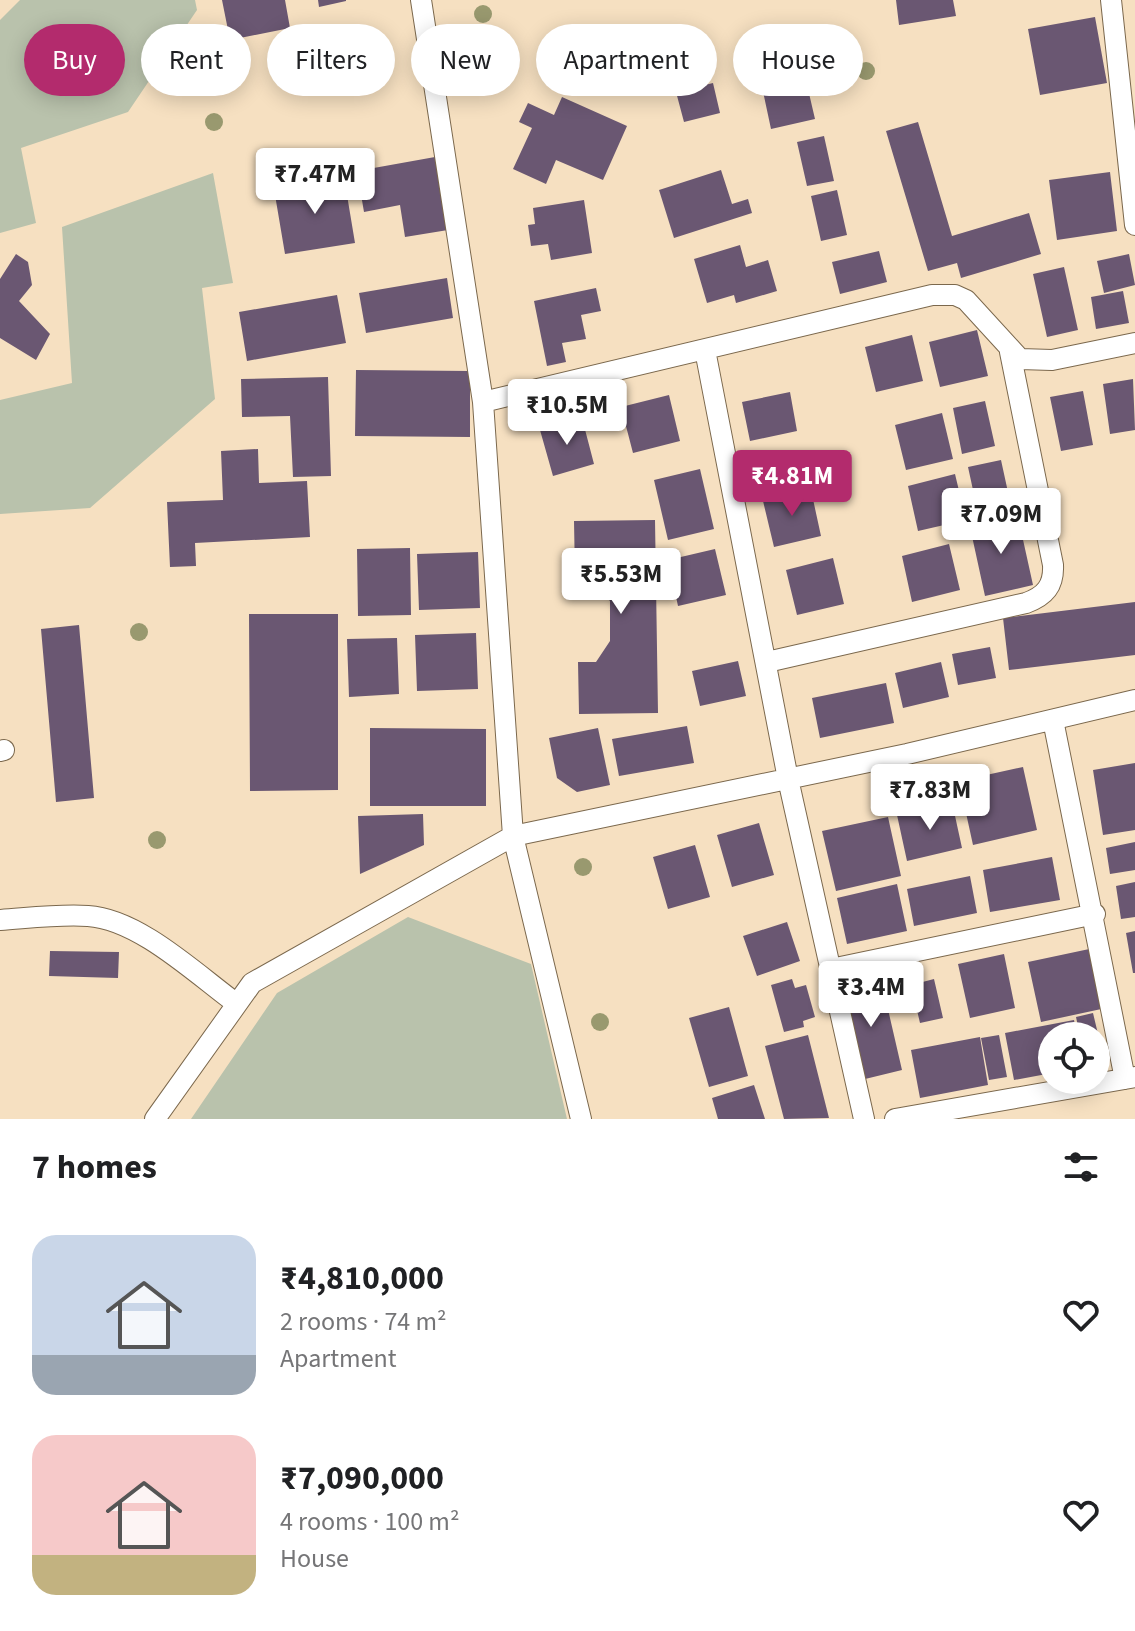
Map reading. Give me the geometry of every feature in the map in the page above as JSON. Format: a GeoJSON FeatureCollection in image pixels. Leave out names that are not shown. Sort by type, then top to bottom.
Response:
{"type":"FeatureCollection","features":[{"type":"Feature","properties":{"kind":"street"},"geometry":{"type":"LineString","coordinates":[[421,0],[483,402],[513,836],[581,1119]]}},
{"type":"Feature","properties":{"kind":"street"},"geometry":{"type":"LineString","coordinates":[[1111,0],[1129,97],[1135,217]]}},
{"type":"Feature","properties":{"kind":"street"},"geometry":{"type":"LineString","coordinates":[[483,402],[943,294],[966,300],[1010,352],[1032,361],[1135,343]]}},
{"type":"Feature","properties":{"kind":"street"},"geometry":{"type":"LineString","coordinates":[[705,350],[788,779],[864,1119]]}},
{"type":"Feature","properties":{"kind":"street"},"geometry":{"type":"LineString","coordinates":[[767,662],[1026,603],[1048,590],[1054,579],[1053,565],[1010,352]]}},
{"type":"Feature","properties":{"kind":"street"},"geometry":{"type":"LineString","coordinates":[[155,1119],[252,983],[513,836],[788,779],[1135,700]]}},
{"type":"Feature","properties":{"kind":"street"},"geometry":{"type":"LineString","coordinates":[[895,1119],[1004,1110],[1130,1078],[1053,720]]}},
{"type":"Feature","properties":{"kind":"street"},"geometry":{"type":"LineString","coordinates":[[831,969],[1095,914]]}},
{"type":"Feature","properties":{"kind":"street"},"geometry":{"type":"LineString","coordinates":[[0,920],[88,916],[115,921],[140,935],[237,1004]]}},
{"type":"Feature","properties":{"kind":"green space"},"geometry":{"type":"Polygon","coordinates":[[[20,0],[195,0],[197,10],[188,24],[141,24],[141,93],[128,112],[21,148],[36,223],[0,233],[0,20],[20,0]]]}},
{"type":"Feature","properties":{"kind":"green space"},"geometry":{"type":"Polygon","coordinates":[[[213,173],[233,283],[202,288],[215,399],[90,508],[0,514],[0,400],[72,383],[62,227],[213,173]]]}},
{"type":"Feature","properties":{"kind":"green space"},"geometry":{"type":"Polygon","coordinates":[[[408,917],[531,964],[567,1119],[191,1119],[277,993],[408,917]]]}},
{"type":"Feature","properties":{"kind":"building"},"geometry":{"type":"Polygon","coordinates":[[[222,0],[285,0],[289,24],[267,24],[267,33],[251,36],[251,24],[227,24],[222,0]]]}},
{"type":"Feature","properties":{"kind":"building"},"geometry":{"type":"Polygon","coordinates":[[[318,0],[346,0],[346,1],[319,7],[318,0]]]}},
{"type":"Feature","properties":{"kind":"building"},"geometry":{"type":"Polygon","coordinates":[[[896,0],[953,0],[956,16],[899,25],[896,0]]]}},
{"type":"Feature","properties":{"kind":"building"},"geometry":{"type":"Polygon","coordinates":[[[1095,17],[1107,83],[1040,95],[1028,29],[1095,17]]]}},
{"type":"Feature","properties":{"kind":"building"},"geometry":{"type":"Polygon","coordinates":[[[677,96],[716,96],[720,113],[684,122],[677,96]]]}},
{"type":"Feature","properties":{"kind":"building"},"geometry":{"type":"Polygon","coordinates":[[[764,96],[810,96],[815,119],[771,129],[764,96]]]}},
{"type":"Feature","properties":{"kind":"building"},"geometry":{"type":"Polygon","coordinates":[[[562,97],[627,126],[603,180],[556,160],[546,184],[513,169],[532,128],[519,122],[528,103],[554,115],[562,97]]]}},
{"type":"Feature","properties":{"kind":"building"},"geometry":{"type":"Polygon","coordinates":[[[918,122],[952,236],[1029,213],[1041,254],[961,278],[957,263],[928,271],[886,131],[918,122]]]}},
{"type":"Feature","properties":{"kind":"building"},"geometry":{"type":"Polygon","coordinates":[[[824,136],[834,181],[807,186],[797,142],[824,136]]]}},
{"type":"Feature","properties":{"kind":"building"},"geometry":{"type":"Polygon","coordinates":[[[435,157],[448,230],[405,237],[400,205],[364,212],[357,171],[435,157]]]}},
{"type":"Feature","properties":{"kind":"building"},"geometry":{"type":"Polygon","coordinates":[[[721,170],[732,204],[748,199],[752,213],[674,238],[659,190],[721,170]]]}},
{"type":"Feature","properties":{"kind":"building"},"geometry":{"type":"Polygon","coordinates":[[[1110,172],[1117,231],[1057,240],[1049,180],[1110,172]]]}},
{"type":"Feature","properties":{"kind":"building"},"geometry":{"type":"Polygon","coordinates":[[[344,177],[355,243],[285,254],[274,189],[344,177]]]}},
{"type":"Feature","properties":{"kind":"building"},"geometry":{"type":"Polygon","coordinates":[[[837,190],[847,235],[821,241],[811,196],[837,190]]]}},
{"type":"Feature","properties":{"kind":"building"},"geometry":{"type":"Polygon","coordinates":[[[584,200],[592,253],[551,260],[548,244],[531,246],[528,225],[535,224],[533,208],[584,200]]]}},
{"type":"Feature","properties":{"kind":"building"},"geometry":{"type":"Polygon","coordinates":[[[740,245],[746,267],[768,260],[777,291],[736,303],[734,295],[707,303],[694,259],[740,245]]]}},
{"type":"Feature","properties":{"kind":"building"},"geometry":{"type":"Polygon","coordinates":[[[879,251],[887,282],[840,294],[832,262],[879,251]]]}},
{"type":"Feature","properties":{"kind":"building"},"geometry":{"type":"Polygon","coordinates":[[[16,254],[28,262],[32,285],[19,301],[50,334],[36,360],[0,338],[0,279],[16,254]]]}},
{"type":"Feature","properties":{"kind":"building"},"geometry":{"type":"Polygon","coordinates":[[[1129,254],[1135,285],[1104,293],[1097,261],[1129,254]]]}},
{"type":"Feature","properties":{"kind":"building"},"geometry":{"type":"Polygon","coordinates":[[[1064,267],[1078,330],[1047,337],[1033,274],[1064,267]]]}},
{"type":"Feature","properties":{"kind":"building"},"geometry":{"type":"Polygon","coordinates":[[[447,278],[453,318],[366,333],[359,293],[447,278]]]}},
{"type":"Feature","properties":{"kind":"building"},"geometry":{"type":"Polygon","coordinates":[[[596,288],[601,311],[581,315],[586,339],[562,343],[566,362],[547,366],[534,301],[596,288]]]}},
{"type":"Feature","properties":{"kind":"building"},"geometry":{"type":"Polygon","coordinates":[[[1123,291],[1129,323],[1096,329],[1091,297],[1123,291]]]}},
{"type":"Feature","properties":{"kind":"building"},"geometry":{"type":"Polygon","coordinates":[[[337,295],[346,343],[247,361],[239,312],[337,295]]]}},
{"type":"Feature","properties":{"kind":"building"},"geometry":{"type":"Polygon","coordinates":[[[977,330],[988,376],[940,387],[929,342],[977,330]]]}},
{"type":"Feature","properties":{"kind":"building"},"geometry":{"type":"Polygon","coordinates":[[[912,335],[923,381],[876,392],[865,347],[912,335]]]}},
{"type":"Feature","properties":{"kind":"building"},"geometry":{"type":"Polygon","coordinates":[[[356,370],[470,371],[470,437],[355,436],[356,370]]]}},
{"type":"Feature","properties":{"kind":"building"},"geometry":{"type":"Polygon","coordinates":[[[328,377],[331,476],[293,477],[290,416],[242,417],[241,379],[328,377]]]}},
{"type":"Feature","properties":{"kind":"building"},"geometry":{"type":"Polygon","coordinates":[[[1133,379],[1135,430],[1110,434],[1103,384],[1133,379]]]}},
{"type":"Feature","properties":{"kind":"building"},"geometry":{"type":"Polygon","coordinates":[[[1083,391],[1093,445],[1061,451],[1050,397],[1083,391]]]}},
{"type":"Feature","properties":{"kind":"building"},"geometry":{"type":"Polygon","coordinates":[[[790,392],[797,431],[750,441],[742,402],[790,392]]]}},
{"type":"Feature","properties":{"kind":"building"},"geometry":{"type":"Polygon","coordinates":[[[669,395],[680,441],[633,453],[621,407],[669,395]]]}},
{"type":"Feature","properties":{"kind":"building"},"geometry":{"type":"Polygon","coordinates":[[[985,401],[995,446],[962,454],[953,408],[985,401]]]}},
{"type":"Feature","properties":{"kind":"building"},"geometry":{"type":"Polygon","coordinates":[[[942,413],[953,459],[906,470],[895,425],[942,413]]]}},
{"type":"Feature","properties":{"kind":"building"},"geometry":{"type":"Polygon","coordinates":[[[582,418],[594,464],[553,476],[540,430],[582,418]]]}},
{"type":"Feature","properties":{"kind":"building"},"geometry":{"type":"Polygon","coordinates":[[[258,449],[259,483],[307,481],[310,537],[195,543],[196,566],[170,567],[167,502],[223,500],[221,451],[258,449]]]}},
{"type":"Feature","properties":{"kind":"building"},"geometry":{"type":"Polygon","coordinates":[[[1001,460],[1011,506],[978,513],[968,467],[1001,460]]]}},
{"type":"Feature","properties":{"kind":"building"},"geometry":{"type":"Polygon","coordinates":[[[700,469],[714,529],[668,540],[654,480],[700,469]]]}},
{"type":"Feature","properties":{"kind":"building"},"geometry":{"type":"Polygon","coordinates":[[[955,474],[966,520],[918,531],[908,486],[955,474]]]}},
{"type":"Feature","properties":{"kind":"building"},"geometry":{"type":"Polygon","coordinates":[[[811,490],[821,536],[774,547],[763,501],[811,490]]]}},
{"type":"Feature","properties":{"kind":"building"},"geometry":{"type":"Polygon","coordinates":[[[1018,517],[1033,585],[985,596],[970,527],[1018,517]]]}},
{"type":"Feature","properties":{"kind":"building"},"geometry":{"type":"Polygon","coordinates":[[[655,520],[658,713],[579,714],[578,662],[596,662],[610,641],[610,601],[588,576],[575,576],[574,521],[655,520]]]}},
{"type":"Feature","properties":{"kind":"building"},"geometry":{"type":"Polygon","coordinates":[[[949,544],[960,590],[912,602],[902,556],[949,544]]]}},
{"type":"Feature","properties":{"kind":"building"},"geometry":{"type":"Polygon","coordinates":[[[410,548],[411,615],[358,616],[357,549],[410,548]]]}},
{"type":"Feature","properties":{"kind":"building"},"geometry":{"type":"Polygon","coordinates":[[[715,549],[726,595],[678,606],[668,560],[715,549]]]}},
{"type":"Feature","properties":{"kind":"building"},"geometry":{"type":"Polygon","coordinates":[[[478,552],[480,608],[419,610],[417,554],[478,552]]]}},
{"type":"Feature","properties":{"kind":"building"},"geometry":{"type":"Polygon","coordinates":[[[833,558],[844,604],[797,615],[786,570],[833,558]]]}},
{"type":"Feature","properties":{"kind":"building"},"geometry":{"type":"Polygon","coordinates":[[[1135,602],[1135,655],[1009,670],[1003,618],[1135,602]]]}},
{"type":"Feature","properties":{"kind":"building"},"geometry":{"type":"Polygon","coordinates":[[[249,614],[338,614],[338,790],[250,791],[249,614]]]}},
{"type":"Feature","properties":{"kind":"building"},"geometry":{"type":"Polygon","coordinates":[[[79,625],[94,798],[56,802],[41,629],[79,625]]]}},
{"type":"Feature","properties":{"kind":"building"},"geometry":{"type":"Polygon","coordinates":[[[476,633],[478,689],[417,691],[415,635],[476,633]]]}},
{"type":"Feature","properties":{"kind":"building"},"geometry":{"type":"Polygon","coordinates":[[[397,638],[399,694],[349,697],[347,639],[397,638]]]}},
{"type":"Feature","properties":{"kind":"building"},"geometry":{"type":"Polygon","coordinates":[[[990,647],[996,678],[958,685],[952,654],[990,647]]]}},
{"type":"Feature","properties":{"kind":"building"},"geometry":{"type":"Polygon","coordinates":[[[738,661],[746,696],[700,706],[692,671],[738,661]]]}},
{"type":"Feature","properties":{"kind":"building"},"geometry":{"type":"Polygon","coordinates":[[[941,662],[949,697],[903,708],[895,673],[941,662]]]}},
{"type":"Feature","properties":{"kind":"building"},"geometry":{"type":"Polygon","coordinates":[[[886,683],[894,723],[820,738],[812,698],[886,683]]]}},
{"type":"Feature","properties":{"kind":"building"},"geometry":{"type":"Polygon","coordinates":[[[687,726],[694,763],[619,776],[612,739],[687,726]]]}},
{"type":"Feature","properties":{"kind":"building"},"geometry":{"type":"Polygon","coordinates":[[[370,728],[486,729],[486,806],[370,806],[370,728]]]}},
{"type":"Feature","properties":{"kind":"building"},"geometry":{"type":"Polygon","coordinates":[[[598,728],[610,785],[577,792],[557,778],[549,738],[598,728]]]}},
{"type":"Feature","properties":{"kind":"building"},"geometry":{"type":"Polygon","coordinates":[[[1135,763],[1135,830],[1103,835],[1093,770],[1135,763]]]}},
{"type":"Feature","properties":{"kind":"building"},"geometry":{"type":"Polygon","coordinates":[[[1023,767],[1037,830],[973,845],[959,781],[1023,767]]]}},
{"type":"Feature","properties":{"kind":"building"},"geometry":{"type":"Polygon","coordinates":[[[952,802],[962,848],[907,861],[897,815],[952,802]]]}},
{"type":"Feature","properties":{"kind":"building"},"geometry":{"type":"Polygon","coordinates":[[[423,814],[424,845],[360,874],[358,816],[423,814]]]}},
{"type":"Feature","properties":{"kind":"building"},"geometry":{"type":"Polygon","coordinates":[[[888,817],[901,876],[836,891],[822,831],[888,817]]]}},
{"type":"Feature","properties":{"kind":"building"},"geometry":{"type":"Polygon","coordinates":[[[759,823],[774,875],[732,887],[717,835],[759,823]]]}},
{"type":"Feature","properties":{"kind":"building"},"geometry":{"type":"Polygon","coordinates":[[[1135,842],[1135,870],[1110,874],[1106,848],[1135,842]]]}},
{"type":"Feature","properties":{"kind":"building"},"geometry":{"type":"Polygon","coordinates":[[[695,845],[710,897],[668,909],[653,857],[695,845]]]}},
{"type":"Feature","properties":{"kind":"building"},"geometry":{"type":"Polygon","coordinates":[[[1052,857],[1060,900],[990,912],[983,870],[1052,857]]]}},
{"type":"Feature","properties":{"kind":"building"},"geometry":{"type":"Polygon","coordinates":[[[970,876],[977,913],[914,926],[907,889],[970,876]]]}},
{"type":"Feature","properties":{"kind":"building"},"geometry":{"type":"Polygon","coordinates":[[[1135,882],[1135,917],[1121,919],[1116,886],[1135,882]]]}},
{"type":"Feature","properties":{"kind":"building"},"geometry":{"type":"Polygon","coordinates":[[[897,884],[907,931],[847,944],[837,898],[897,884]]]}},
{"type":"Feature","properties":{"kind":"building"},"geometry":{"type":"Polygon","coordinates":[[[787,922],[800,961],[757,976],[743,936],[787,922]]]}},
{"type":"Feature","properties":{"kind":"building"},"geometry":{"type":"Polygon","coordinates":[[[1135,931],[1135,973],[1133,973],[1126,933],[1135,931]]]}},
{"type":"Feature","properties":{"kind":"building"},"geometry":{"type":"Polygon","coordinates":[[[1094,948],[1106,1008],[1041,1022],[1028,962],[1094,948]]]}},
{"type":"Feature","properties":{"kind":"building"},"geometry":{"type":"Polygon","coordinates":[[[50,951],[119,952],[118,978],[49,976],[50,951]]]}},
{"type":"Feature","properties":{"kind":"building"},"geometry":{"type":"Polygon","coordinates":[[[1004,954],[1015,1008],[970,1018],[958,964],[1004,954]]]}},
{"type":"Feature","properties":{"kind":"building"},"geometry":{"type":"Polygon","coordinates":[[[792,979],[795,988],[806,985],[815,1017],[803,1021],[804,1027],[784,1032],[771,985],[792,979]]]}},
{"type":"Feature","properties":{"kind":"building"},"geometry":{"type":"Polygon","coordinates":[[[881,979],[902,1070],[861,1080],[840,988],[881,979]]]}},
{"type":"Feature","properties":{"kind":"building"},"geometry":{"type":"Polygon","coordinates":[[[934,979],[943,1018],[920,1023],[911,985],[934,979]]]}},
{"type":"Feature","properties":{"kind":"building"},"geometry":{"type":"Polygon","coordinates":[[[729,1007],[748,1076],[709,1087],[689,1018],[729,1007]]]}},
{"type":"Feature","properties":{"kind":"building"},"geometry":{"type":"Polygon","coordinates":[[[1093,1013],[1095,1022],[1077,1022],[1076,1017],[1093,1013]]]}},
{"type":"Feature","properties":{"kind":"building"},"geometry":{"type":"Polygon","coordinates":[[[1038,1027],[1038,1076],[1014,1080],[1005,1033],[1038,1027]]]}},
{"type":"Feature","properties":{"kind":"building"},"geometry":{"type":"Polygon","coordinates":[[[808,1035],[829,1118],[784,1119],[765,1046],[808,1035]]]}},
{"type":"Feature","properties":{"kind":"building"},"geometry":{"type":"Polygon","coordinates":[[[999,1035],[1007,1077],[989,1080],[981,1038],[999,1035]]]}},
{"type":"Feature","properties":{"kind":"building"},"geometry":{"type":"Polygon","coordinates":[[[980,1037],[988,1085],[920,1098],[911,1050],[980,1037]]]}},
{"type":"Feature","properties":{"kind":"building"},"geometry":{"type":"Polygon","coordinates":[[[754,1085],[765,1119],[718,1119],[712,1098],[754,1085]]]}}]}
